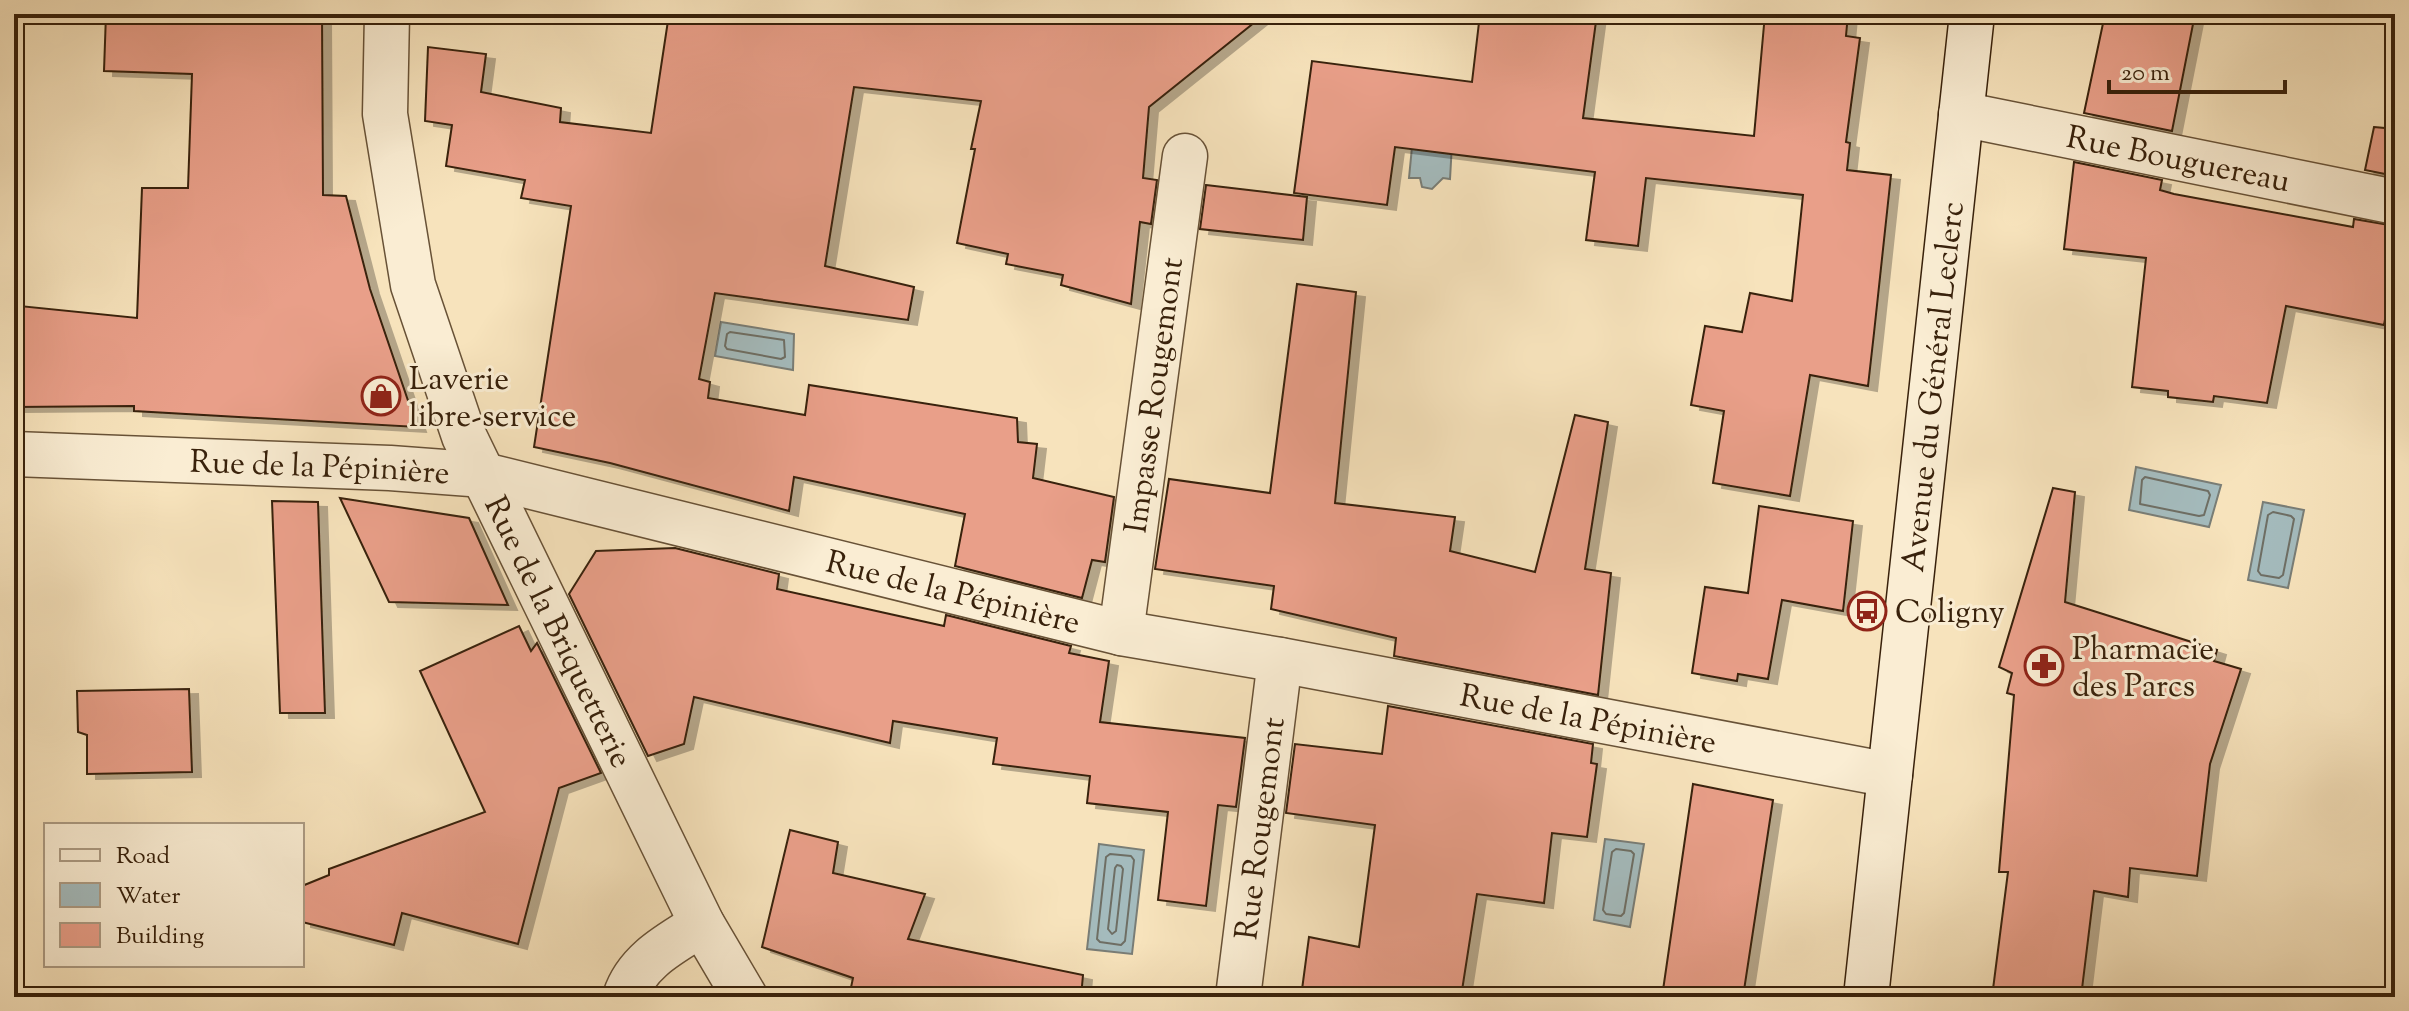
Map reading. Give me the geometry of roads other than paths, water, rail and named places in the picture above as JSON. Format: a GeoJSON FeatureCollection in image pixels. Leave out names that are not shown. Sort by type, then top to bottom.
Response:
{"type":"FeatureCollection","features":[{"type":"Feature","properties":{"kind":"street","name":"Rue de la Briquetterie"},"geometry":{"type":"LineString","coordinates":[[387,14],[385,114],[413,285],[464,436],[702,924],[745,997]]}},
{"type":"Feature","properties":{"kind":"street","name":"Avenue du Général Leclerc"},"geometry":{"type":"LineString","coordinates":[[1866,997],[1972,14]]}},
{"type":"Feature","properties":{"kind":"street","name":"Rue Bouguereau"},"geometry":{"type":"LineString","coordinates":[[1961,114],[2395,202]]}},
{"type":"Feature","properties":{"kind":"street","name":"Impasse Rougemont"},"geometry":{"type":"LineString","coordinates":[[1121,633],[1185,156]]}},
{"type":"Feature","properties":{"kind":"street","name":"Rue de la Pépinière"},"geometry":{"type":"LineString","coordinates":[[14,454],[390,468],[484,475],[1121,633],[1890,775]]}},
{"type":"Feature","properties":{"kind":"street","name":"Rue Rougemont"},"geometry":{"type":"LineString","coordinates":[[1238,997],[1280,660]]}},
{"type":"Feature","properties":{"kind":"street"},"geometry":{"type":"LineString","coordinates":[[625,997],[627,989],[654,954],[702,924]]}},
{"type":"Feature","properties":{"kind":"water"},"geometry":{"type":"Polygon","coordinates":[[[1416,106],[1454,108],[1450,179],[1443,178],[1432,189],[1422,187],[1420,178],[1409,178],[1416,106]]]}},
{"type":"Feature","properties":{"kind":"water"},"geometry":{"type":"Polygon","coordinates":[[[721,322],[794,334],[793,370],[715,356],[721,322]]]}},
{"type":"Feature","properties":{"kind":"water"},"geometry":{"type":"Polygon","coordinates":[[[2136,467],[2221,485],[2209,527],[2129,510],[2136,467]]]}},
{"type":"Feature","properties":{"kind":"water"},"geometry":{"type":"Polygon","coordinates":[[[2263,502],[2304,510],[2288,588],[2248,580],[2263,502]]]}},
{"type":"Feature","properties":{"kind":"water"},"geometry":{"type":"Polygon","coordinates":[[[1605,839],[1644,844],[1630,927],[1594,920],[1605,839]]]}},
{"type":"Feature","properties":{"kind":"water"},"geometry":{"type":"Polygon","coordinates":[[[1099,844],[1144,850],[1132,954],[1087,949],[1099,844]]]}},
{"type":"Feature","properties":{"kind":"place","name":"Laverie libre-service"},"geometry":{"type":"Point","coordinates":[381,396]}},
{"type":"Feature","properties":{"kind":"place","name":"Coligny"},"geometry":{"type":"Point","coordinates":[1867,611]}},
{"type":"Feature","properties":{"kind":"place","name":"Pharmacie des Parcs"},"geometry":{"type":"Point","coordinates":[2044,666]}}]}
